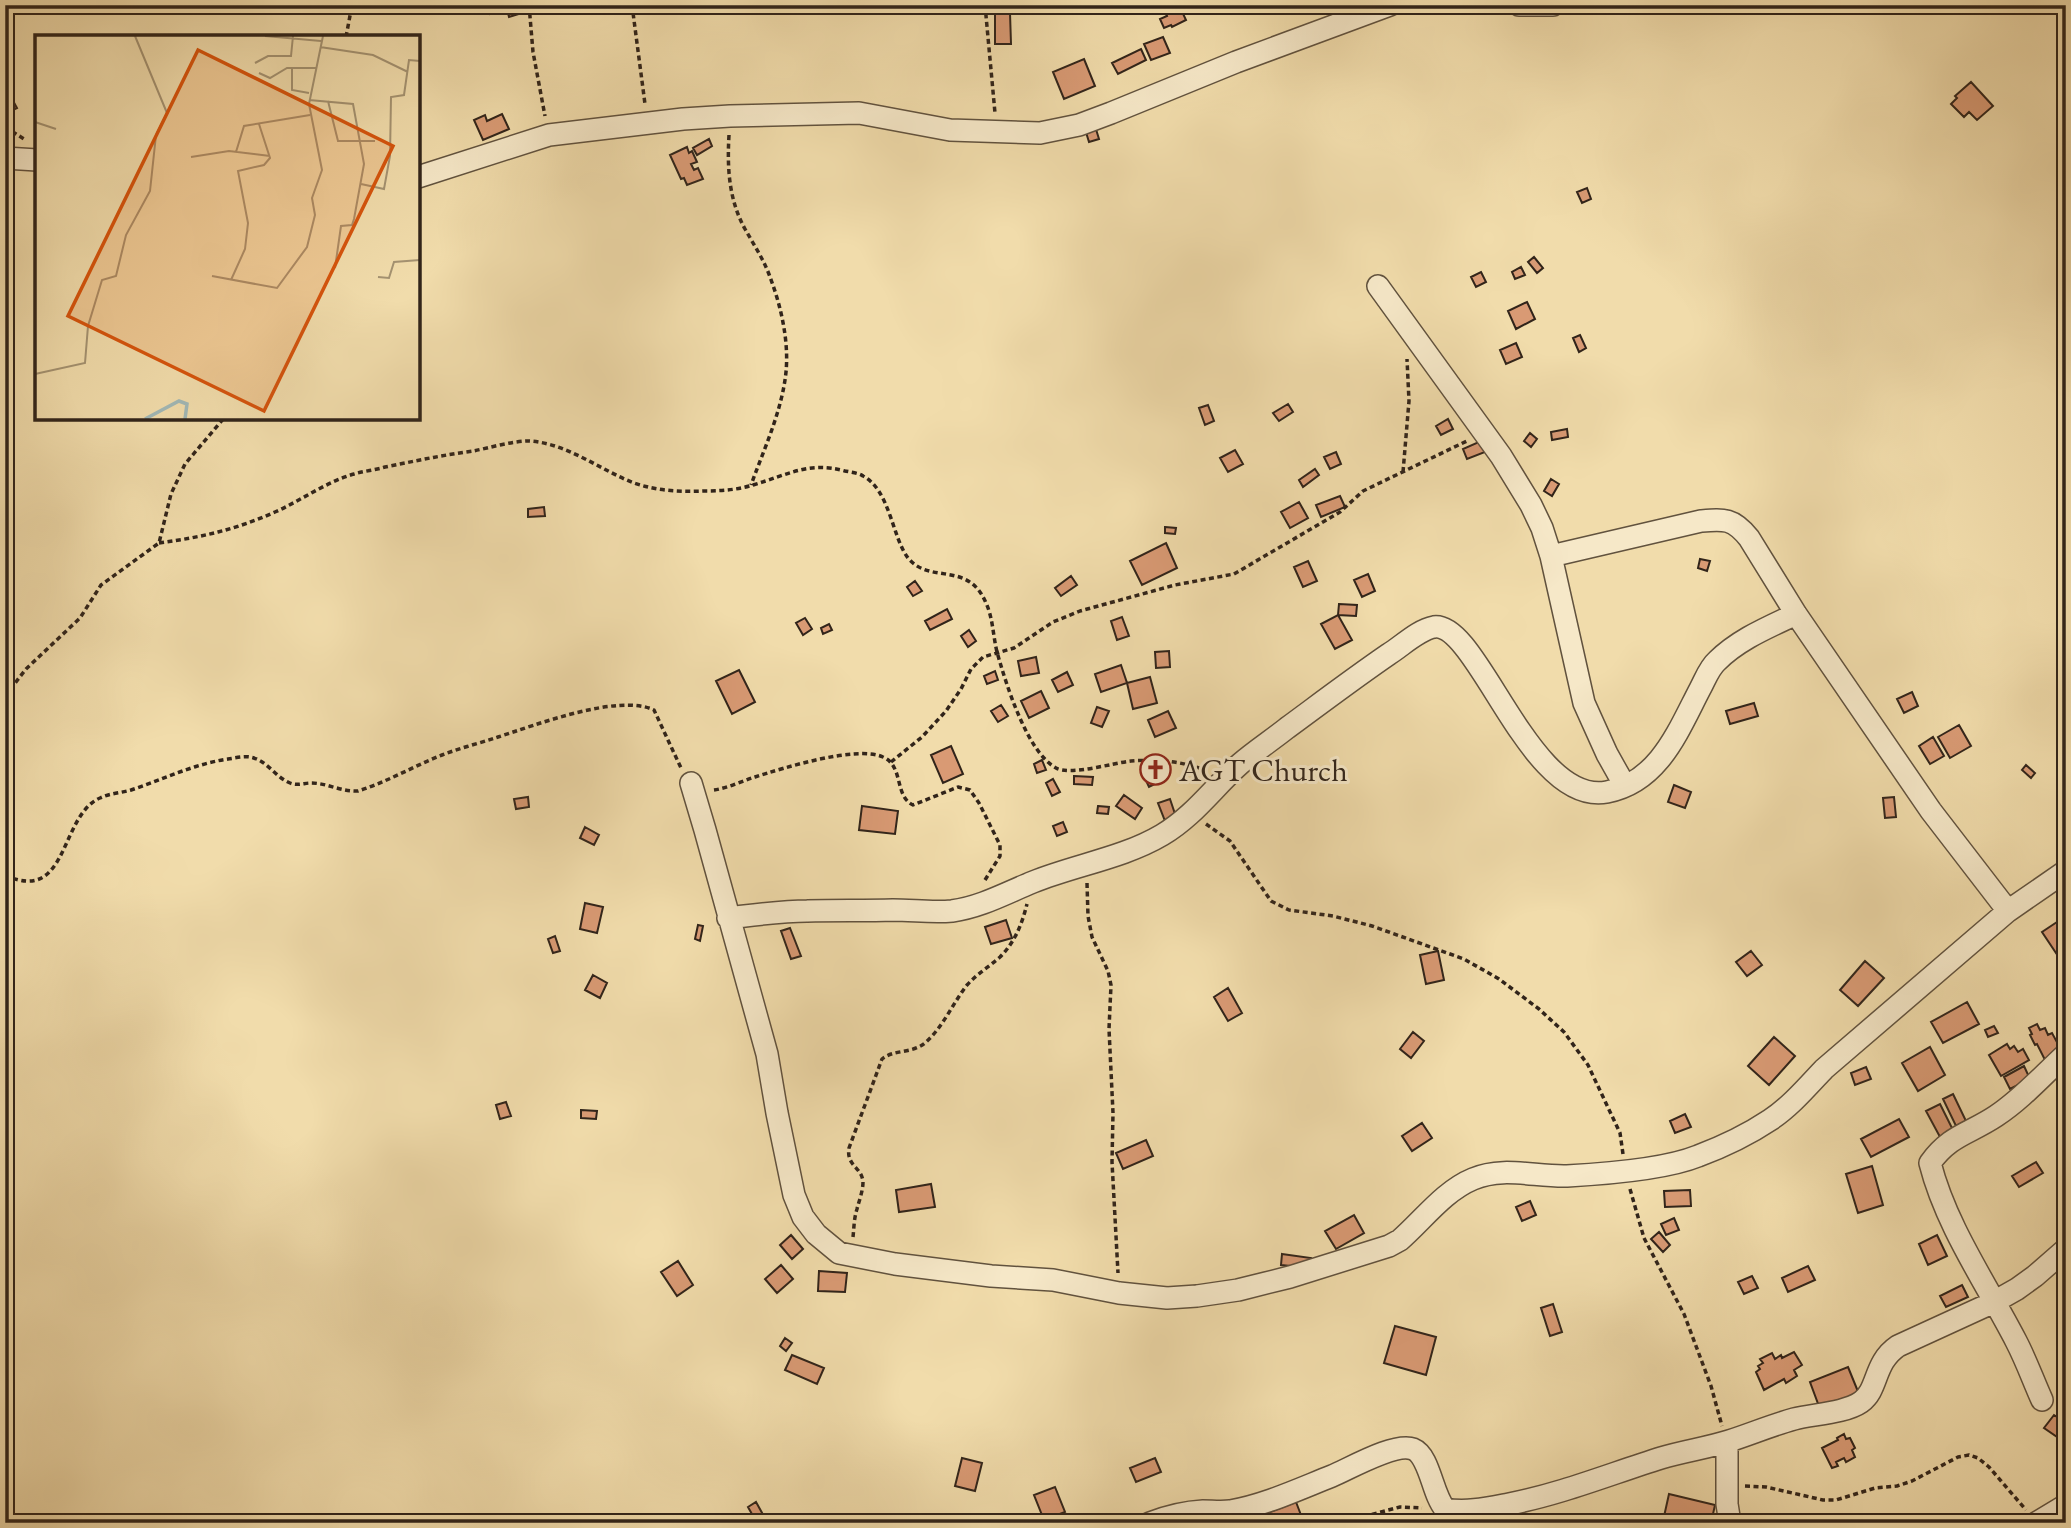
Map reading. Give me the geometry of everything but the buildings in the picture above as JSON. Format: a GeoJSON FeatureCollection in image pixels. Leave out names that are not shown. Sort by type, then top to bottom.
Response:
{"type":"FeatureCollection","features":[{"type":"Feature","properties":{"kind":"street"},"geometry":{"type":"LineString","coordinates":[[420,176],[549,135],[730,116],[859,113],[950,130],[1040,133],[1079,125],[1236,62],[1390,5]]}},
{"type":"Feature","properties":{"kind":"street"},"geometry":{"type":"LineString","coordinates":[[1519,5],[1553,5]]}},
{"type":"Feature","properties":{"kind":"street"},"geometry":{"type":"LineString","coordinates":[[5,158],[19,157],[32,150]]}},
{"type":"Feature","properties":{"kind":"street"},"geometry":{"type":"LineString","coordinates":[[1378,286],[1501,456],[1531,505],[1551,556],[1584,704],[1625,786]]}},
{"type":"Feature","properties":{"kind":"street"},"geometry":{"type":"LineString","coordinates":[[1551,556],[1701,521],[1724,519],[1740,526],[1796,614],[1930,811],[2008,911]]}},
{"type":"Feature","properties":{"kind":"street"},"geometry":{"type":"LineString","coordinates":[[728,918],[805,911],[961,910],[1033,882],[1139,847],[1188,817],[1225,778],[1264,745],[1348,682],[1415,635],[1433,627],[1443,628],[1454,635],[1529,745],[1551,769],[1572,785],[1588,792],[1601,793],[1625,786],[1649,771],[1665,754],[1714,663],[1734,646],[1796,614]]}},
{"type":"Feature","properties":{"kind":"street"},"geometry":{"type":"LineString","coordinates":[[691,783],[767,1054],[794,1195],[803,1217],[816,1234],[839,1253],[852,1256],[940,1270],[1052,1280],[1119,1293],[1167,1298],[1197,1296],[1264,1283],[1348,1260],[1400,1240],[1455,1188],[1490,1173],[1501,1171],[1566,1176],[1654,1166],[1697,1157],[1770,1120],[1824,1069],[2008,911],[2066,871]]}},
{"type":"Feature","properties":{"kind":"street"},"geometry":{"type":"LineString","coordinates":[[2042,1400],[2016,1341],[1949,1214],[1930,1163],[1950,1141],[1998,1115],[2066,1054]]}},
{"type":"Feature","properties":{"kind":"street"},"geometry":{"type":"LineString","coordinates":[[1150,1523],[1184,1513],[1227,1511],[1253,1506],[1385,1452],[1405,1447],[1414,1449],[1422,1456],[1435,1493],[1445,1509],[1487,1508],[1535,1499],[1660,1458],[1727,1442],[1794,1419],[1854,1405],[1863,1401],[1870,1391],[1887,1353],[1994,1302],[2035,1276],[2066,1249]]}},
{"type":"Feature","properties":{"kind":"street"},"geometry":{"type":"LineString","coordinates":[[1727,1442],[1727,1504],[1730,1523]]}},
{"type":"Feature","properties":{"kind":"street"},"geometry":{"type":"LineString","coordinates":[[2033,1520],[2066,1505]]}},
{"type":"Feature","properties":{"kind":"path"},"geometry":{"type":"LineString","coordinates":[[346,35],[352,5]]}},
{"type":"Feature","properties":{"kind":"path"},"geometry":{"type":"LineString","coordinates":[[529,5],[533,52],[549,135]]}},
{"type":"Feature","properties":{"kind":"path"},"geometry":{"type":"LineString","coordinates":[[632,5],[648,124]]}},
{"type":"Feature","properties":{"kind":"path"},"geometry":{"type":"LineString","coordinates":[[985,5],[997,133]]}},
{"type":"Feature","properties":{"kind":"path"},"geometry":{"type":"LineString","coordinates":[[730,116],[728,176],[734,204],[770,276],[784,334],[786,372],[780,402],[751,486]]}},
{"type":"Feature","properties":{"kind":"path"},"geometry":{"type":"LineString","coordinates":[[5,127],[32,150]]}},
{"type":"Feature","properties":{"kind":"path"},"geometry":{"type":"LineString","coordinates":[[1404,472],[1409,401],[1407,326]]}},
{"type":"Feature","properties":{"kind":"path"},"geometry":{"type":"LineString","coordinates":[[159,543],[171,494],[185,464],[222,420]]}},
{"type":"Feature","properties":{"kind":"path"},"geometry":{"type":"LineString","coordinates":[[891,762],[922,737],[946,712],[971,669],[983,657],[1014,648],[1053,622],[1080,611],[1175,584],[1201,582],[1234,574],[1340,512],[1363,491],[1483,433]]}},
{"type":"Feature","properties":{"kind":"path"},"geometry":{"type":"LineString","coordinates":[[5,695],[26,669],[80,618],[101,585],[159,543],[235,529],[278,511],[327,484],[355,474],[527,441],[566,451],[634,483],[672,491],[725,490],[751,486],[808,467],[824,466],[864,476],[881,494],[907,557],[922,570],[952,574],[972,582],[986,602],[997,651],[1029,737],[1044,760],[1060,771],[1131,761],[1168,760],[1185,763],[1225,778]]}},
{"type":"Feature","properties":{"kind":"path"},"geometry":{"type":"LineString","coordinates":[[5,875],[29,882],[45,877],[91,803],[99,798],[129,791],[211,762],[249,757],[262,761],[289,783],[313,783],[358,791],[444,754],[557,719],[611,706],[642,706],[654,710],[686,779],[697,788],[718,789],[778,769],[864,753],[881,756],[891,762],[904,798],[914,805],[958,787],[970,790],[1000,845],[1000,856],[994,868],[980,884]]}},
{"type":"Feature","properties":{"kind":"path"},"geometry":{"type":"LineString","coordinates":[[1188,817],[1211,826],[1230,841],[1272,901],[1289,910],[1333,916],[1372,926],[1464,959],[1499,979],[1564,1032],[1588,1065],[1620,1133],[1634,1207],[1644,1238],[1684,1314],[1711,1386],[1727,1442]]}},
{"type":"Feature","properties":{"kind":"path"},"geometry":{"type":"LineString","coordinates":[[1084,864],[1092,937],[1108,971],[1111,985],[1109,1029],[1113,1113],[1112,1162],[1119,1293]]}},
{"type":"Feature","properties":{"kind":"path"},"geometry":{"type":"LineString","coordinates":[[852,1256],[856,1213],[863,1184],[859,1172],[850,1163],[849,1148],[882,1059],[887,1055],[916,1050],[926,1042],[966,986],[1008,948],[1016,937],[1033,882]]}},
{"type":"Feature","properties":{"kind":"path"},"geometry":{"type":"LineString","coordinates":[[1727,1485],[1766,1487],[1823,1500],[1836,1500],[1875,1488],[1897,1486],[1912,1481],[1958,1457],[1969,1455],[1989,1467],[2033,1520]]}},
{"type":"Feature","properties":{"kind":"path"},"geometry":{"type":"LineString","coordinates":[[1339,1523],[1400,1507],[1445,1509]]}},
{"type":"Feature","properties":{"kind":"place","name":"AGT Church"},"geometry":{"type":"Point","coordinates":[1156,770]}}]}
